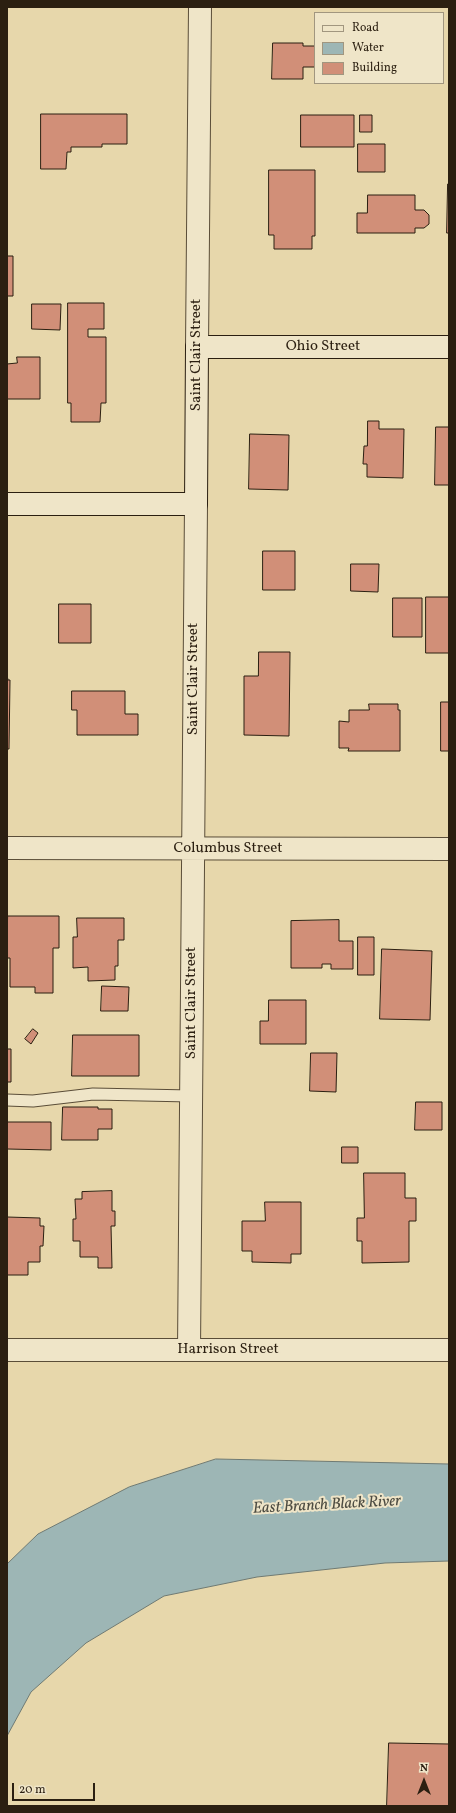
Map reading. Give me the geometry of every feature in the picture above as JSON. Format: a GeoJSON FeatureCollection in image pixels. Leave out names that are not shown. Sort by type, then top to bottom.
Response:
{"type":"FeatureCollection","features":[{"type":"Feature","properties":{"kind":"street","name":"Saint Clair Street"},"geometry":{"type":"LineString","coordinates":[[189,1350],[200,7]]}},
{"type":"Feature","properties":{"kind":"street","name":"Ohio Street"},"geometry":{"type":"LineString","coordinates":[[197,347],[449,347]]}},
{"type":"Feature","properties":{"kind":"street"},"geometry":{"type":"LineString","coordinates":[[7,504],[196,504]]}},
{"type":"Feature","properties":{"kind":"street","name":"Columbus Street"},"geometry":{"type":"LineString","coordinates":[[7,848],[449,849]]}},
{"type":"Feature","properties":{"kind":"street","name":"Harrison Street"},"geometry":{"type":"LineString","coordinates":[[7,1350],[449,1350]]}},
{"type":"Feature","properties":{"kind":"lane"},"geometry":{"type":"LineString","coordinates":[[7,1100],[33,1101],[93,1094],[191,1096]]}},
{"type":"Feature","properties":{"kind":"water","name":"East Branch Black River"},"geometry":{"type":"Polygon","coordinates":[[[216,1459],[449,1464],[449,1561],[385,1563],[257,1577],[164,1596],[86,1643],[31,1692],[7,1736],[7,1564],[38,1534],[129,1487],[216,1459]]]}},
{"type":"Feature","properties":{"kind":"building"},"geometry":{"type":"Polygon","coordinates":[[[273,43],[303,43],[303,46],[314,46],[314,67],[303,67],[303,79],[272,79],[273,43]]]}},
{"type":"Feature","properties":{"kind":"building"},"geometry":{"type":"Polygon","coordinates":[[[41,114],[127,114],[127,144],[102,144],[102,147],[71,147],[71,152],[67,152],[66,169],[41,169],[41,114]]]}},
{"type":"Feature","properties":{"kind":"building"},"geometry":{"type":"Polygon","coordinates":[[[301,115],[354,115],[354,147],[301,147],[301,115]]]}},
{"type":"Feature","properties":{"kind":"building"},"geometry":{"type":"Polygon","coordinates":[[[360,115],[372,115],[372,132],[360,132],[360,115]]]}},
{"type":"Feature","properties":{"kind":"building"},"geometry":{"type":"Polygon","coordinates":[[[358,144],[385,144],[385,172],[358,172],[358,144]]]}},
{"type":"Feature","properties":{"kind":"building"},"geometry":{"type":"Polygon","coordinates":[[[269,170],[315,170],[315,236],[312,236],[312,249],[274,249],[274,235],[269,235],[269,170]]]}},
{"type":"Feature","properties":{"kind":"building"},"geometry":{"type":"Polygon","coordinates":[[[448,184],[449,233],[447,233],[448,184]]]}},
{"type":"Feature","properties":{"kind":"building"},"geometry":{"type":"Polygon","coordinates":[[[368,195],[415,195],[415,210],[424,210],[429,215],[429,224],[424,228],[415,228],[415,233],[357,233],[357,213],[367,213],[368,195]]]}},
{"type":"Feature","properties":{"kind":"building"},"geometry":{"type":"Polygon","coordinates":[[[7,256],[13,256],[13,296],[7,296],[7,256]]]}},
{"type":"Feature","properties":{"kind":"building"},"geometry":{"type":"Polygon","coordinates":[[[68,303],[104,303],[104,329],[88,329],[88,337],[106,337],[106,403],[101,403],[100,422],[71,422],[71,403],[68,403],[68,303]]]}},
{"type":"Feature","properties":{"kind":"building"},"geometry":{"type":"Polygon","coordinates":[[[32,304],[61,304],[60,330],[32,329],[32,304]]]}},
{"type":"Feature","properties":{"kind":"building"},"geometry":{"type":"Polygon","coordinates":[[[17,357],[40,357],[40,399],[7,399],[7,364],[17,363],[17,357]]]}},
{"type":"Feature","properties":{"kind":"building"},"geometry":{"type":"Polygon","coordinates":[[[368,421],[379,421],[379,429],[404,429],[403,478],[367,477],[367,464],[363,464],[364,446],[367,446],[368,421]]]}},
{"type":"Feature","properties":{"kind":"building"},"geometry":{"type":"Polygon","coordinates":[[[436,427],[449,427],[449,485],[435,485],[436,427]]]}},
{"type":"Feature","properties":{"kind":"building"},"geometry":{"type":"Polygon","coordinates":[[[250,434],[289,435],[288,490],[249,489],[250,434]]]}},
{"type":"Feature","properties":{"kind":"building"},"geometry":{"type":"Polygon","coordinates":[[[263,551],[295,551],[295,590],[263,590],[263,551]]]}},
{"type":"Feature","properties":{"kind":"building"},"geometry":{"type":"Polygon","coordinates":[[[351,564],[379,564],[378,592],[351,591],[351,564]]]}},
{"type":"Feature","properties":{"kind":"building"},"geometry":{"type":"Polygon","coordinates":[[[426,597],[449,597],[449,653],[426,653],[426,597]]]}},
{"type":"Feature","properties":{"kind":"building"},"geometry":{"type":"Polygon","coordinates":[[[393,598],[422,598],[422,637],[393,637],[393,598]]]}},
{"type":"Feature","properties":{"kind":"building"},"geometry":{"type":"Polygon","coordinates":[[[59,604],[91,604],[91,643],[59,643],[59,604]]]}},
{"type":"Feature","properties":{"kind":"building"},"geometry":{"type":"Polygon","coordinates":[[[259,652],[290,652],[289,736],[244,735],[244,676],[258,676],[259,652]]]}},
{"type":"Feature","properties":{"kind":"building"},"geometry":{"type":"Polygon","coordinates":[[[7,675],[8,680],[10,680],[9,749],[7,749],[7,675]]]}},
{"type":"Feature","properties":{"kind":"building"},"geometry":{"type":"Polygon","coordinates":[[[72,691],[125,691],[125,714],[138,714],[138,735],[77,735],[77,710],[72,710],[72,691]]]}},
{"type":"Feature","properties":{"kind":"building"},"geometry":{"type":"Polygon","coordinates":[[[441,702],[449,702],[449,751],[441,751],[441,702]]]}},
{"type":"Feature","properties":{"kind":"building"},"geometry":{"type":"Polygon","coordinates":[[[369,704],[398,704],[398,710],[400,710],[400,751],[348,751],[349,748],[339,748],[339,721],[349,722],[349,710],[369,710],[369,704]]]}},
{"type":"Feature","properties":{"kind":"building"},"geometry":{"type":"Polygon","coordinates":[[[8,916],[59,916],[59,948],[53,948],[53,993],[35,993],[35,987],[10,987],[10,958],[7,958],[8,916]]]}},
{"type":"Feature","properties":{"kind":"building"},"geometry":{"type":"Polygon","coordinates":[[[77,918],[124,918],[124,940],[118,940],[118,966],[115,966],[115,980],[88,981],[88,967],[73,968],[73,937],[77,937],[77,918]]]}},
{"type":"Feature","properties":{"kind":"building"},"geometry":{"type":"Polygon","coordinates":[[[339,920],[339,941],[353,941],[353,969],[331,969],[331,964],[322,964],[322,968],[291,968],[291,921],[339,920]]]}},
{"type":"Feature","properties":{"kind":"building"},"geometry":{"type":"Polygon","coordinates":[[[358,937],[374,937],[374,975],[358,975],[358,937]]]}},
{"type":"Feature","properties":{"kind":"building"},"geometry":{"type":"Polygon","coordinates":[[[382,949],[432,951],[430,1020],[380,1019],[382,949]]]}},
{"type":"Feature","properties":{"kind":"building"},"geometry":{"type":"Polygon","coordinates":[[[102,986],[129,987],[128,1011],[101,1011],[102,986]]]}},
{"type":"Feature","properties":{"kind":"building"},"geometry":{"type":"Polygon","coordinates":[[[269,1000],[306,1000],[306,1044],[260,1044],[260,1021],[268,1021],[269,1000]]]}},
{"type":"Feature","properties":{"kind":"building"},"geometry":{"type":"Polygon","coordinates":[[[33,1029],[38,1033],[31,1044],[25,1039],[33,1029]]]}},
{"type":"Feature","properties":{"kind":"building"},"geometry":{"type":"Polygon","coordinates":[[[73,1035],[139,1035],[139,1076],[72,1076],[73,1035]]]}},
{"type":"Feature","properties":{"kind":"building"},"geometry":{"type":"Polygon","coordinates":[[[7,1049],[11,1049],[11,1082],[7,1082],[7,1049]]]}},
{"type":"Feature","properties":{"kind":"building"},"geometry":{"type":"Polygon","coordinates":[[[311,1053],[337,1053],[336,1092],[310,1091],[311,1053]]]}},
{"type":"Feature","properties":{"kind":"building"},"geometry":{"type":"Polygon","coordinates":[[[416,1102],[442,1102],[442,1130],[415,1130],[416,1102]]]}},
{"type":"Feature","properties":{"kind":"building"},"geometry":{"type":"Polygon","coordinates":[[[63,1107],[98,1107],[98,1109],[112,1109],[112,1129],[98,1129],[98,1140],[62,1140],[63,1107]]]}},
{"type":"Feature","properties":{"kind":"building"},"geometry":{"type":"Polygon","coordinates":[[[7,1122],[51,1122],[51,1150],[7,1149],[7,1122]]]}},
{"type":"Feature","properties":{"kind":"building"},"geometry":{"type":"Polygon","coordinates":[[[342,1147],[358,1147],[358,1163],[342,1163],[342,1147]]]}},
{"type":"Feature","properties":{"kind":"building"},"geometry":{"type":"Polygon","coordinates":[[[364,1173],[405,1173],[405,1198],[416,1198],[416,1221],[409,1221],[409,1262],[362,1263],[362,1241],[357,1241],[357,1218],[364,1218],[364,1173]]]}},
{"type":"Feature","properties":{"kind":"building"},"geometry":{"type":"Polygon","coordinates":[[[112,1191],[112,1211],[115,1211],[115,1226],[111,1226],[112,1268],[98,1268],[98,1257],[80,1257],[80,1241],[73,1241],[73,1219],[76,1219],[75,1199],[82,1199],[82,1192],[112,1191]]]}},
{"type":"Feature","properties":{"kind":"building"},"geometry":{"type":"Polygon","coordinates":[[[265,1202],[301,1202],[301,1254],[291,1254],[291,1263],[252,1262],[252,1251],[242,1251],[242,1221],[265,1221],[265,1202]]]}},
{"type":"Feature","properties":{"kind":"building"},"geometry":{"type":"Polygon","coordinates":[[[7,1217],[40,1218],[40,1226],[44,1226],[43,1246],[40,1246],[40,1262],[28,1262],[28,1275],[7,1275],[7,1217]]]}},
{"type":"Feature","properties":{"kind":"building"},"geometry":{"type":"Polygon","coordinates":[[[389,1743],[449,1744],[449,1806],[387,1806],[389,1743]]]}}]}
